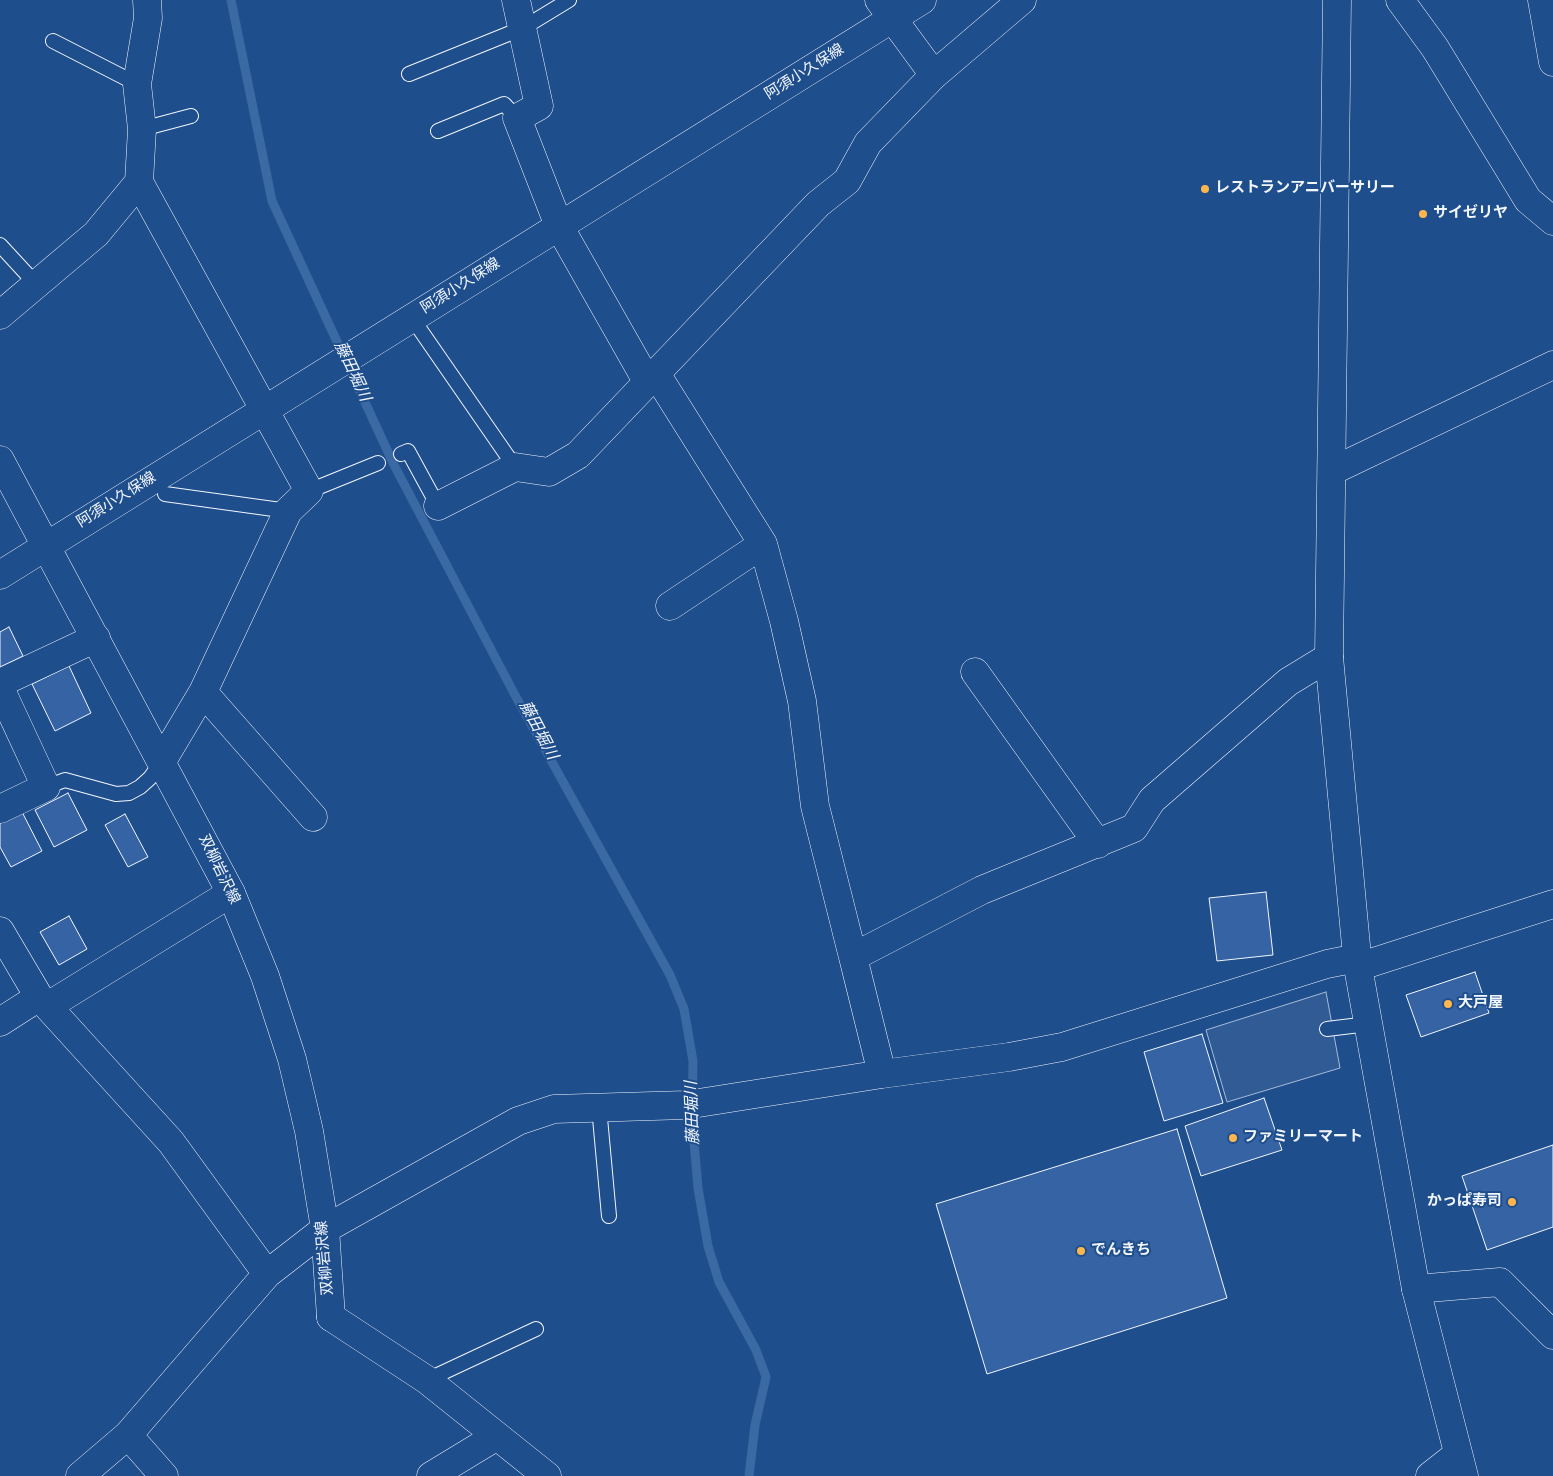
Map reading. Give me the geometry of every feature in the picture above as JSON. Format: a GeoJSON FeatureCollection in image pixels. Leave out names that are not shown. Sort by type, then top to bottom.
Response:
{"type":"FeatureCollection","features":[{"type":"Feature","properties":{"kind":"street"},"geometry":{"type":"LineString","coordinates":[[147,0],[148,18],[137,84],[142,129],[139,182],[309,491],[288,511],[203,692],[162,761]]}},
{"type":"Feature","properties":{"kind":"street"},"geometry":{"type":"LineString","coordinates":[[516,0],[539,106],[517,118],[559,226],[651,377],[763,544],[784,621],[802,701],[815,806],[882,1074]]}},
{"type":"Feature","properties":{"kind":"street","name":"阿須小久保線"},"geometry":{"type":"LineString","coordinates":[[0,575],[559,226],[885,9],[922,0]]}},
{"type":"Feature","properties":{"kind":"street"},"geometry":{"type":"LineString","coordinates":[[438,506],[515,467],[549,472],[578,455],[818,204],[847,181],[868,143],[934,75],[1022,0]]}},
{"type":"Feature","properties":{"kind":"street"},"geometry":{"type":"LineString","coordinates":[[1337,0],[1329,657],[1358,962],[1368,1024],[1416,1289],[1461,1465],[1430,1476]]}},
{"type":"Feature","properties":{"kind":"street"},"geometry":{"type":"LineString","coordinates":[[1400,0],[1435,48],[1528,200],[1553,221]]}},
{"type":"Feature","properties":{"kind":"street"},"geometry":{"type":"LineString","coordinates":[[1542,0],[1551,44]]}},
{"type":"Feature","properties":{"kind":"street"},"geometry":{"type":"LineString","coordinates":[[885,9],[934,75]]}},
{"type":"Feature","properties":{"kind":"street"},"geometry":{"type":"LineString","coordinates":[[0,315],[96,234],[139,182]]}},
{"type":"Feature","properties":{"kind":"street"},"geometry":{"type":"LineString","coordinates":[[1332,471],[1553,365]]}},
{"type":"Feature","properties":{"kind":"street","name":"双柳岩沢線"},"geometry":{"type":"LineString","coordinates":[[1,464],[162,761],[231,893],[265,976],[292,1059],[309,1131],[325,1229],[331,1318],[427,1380]]}},
{"type":"Feature","properties":{"kind":"street"},"geometry":{"type":"LineString","coordinates":[[670,606],[763,544]]}},
{"type":"Feature","properties":{"kind":"street"},"geometry":{"type":"LineString","coordinates":[[0,683],[96,638]]}},
{"type":"Feature","properties":{"kind":"street"},"geometry":{"type":"LineString","coordinates":[[853,957],[982,890],[1134,828],[1152,800],[1288,682],[1329,657]]}},
{"type":"Feature","properties":{"kind":"street"},"geometry":{"type":"LineString","coordinates":[[974,672],[1098,844]]}},
{"type":"Feature","properties":{"kind":"street"},"geometry":{"type":"LineString","coordinates":[[0,688],[46,787],[0,809]]}},
{"type":"Feature","properties":{"kind":"street"},"geometry":{"type":"LineString","coordinates":[[203,692],[313,817]]}},
{"type":"Feature","properties":{"kind":"street"},"geometry":{"type":"LineString","coordinates":[[0,1022],[44,1001],[231,893]]}},
{"type":"Feature","properties":{"kind":"street"},"geometry":{"type":"LineString","coordinates":[[80,1476],[128,1435],[267,1274],[325,1229],[518,1121],[554,1110],[686,1105],[882,1074],[1009,1057],[1062,1047],[1326,964],[1358,962],[1553,904]]}},
{"type":"Feature","properties":{"kind":"street"},"geometry":{"type":"LineString","coordinates":[[0,931],[44,1001],[171,1142],[267,1274]]}},
{"type":"Feature","properties":{"kind":"street"},"geometry":{"type":"LineString","coordinates":[[1416,1289],[1500,1282],[1553,1335]]}},
{"type":"Feature","properties":{"kind":"street"},"geometry":{"type":"LineString","coordinates":[[427,1380],[547,1476]]}},
{"type":"Feature","properties":{"kind":"street"},"geometry":{"type":"LineString","coordinates":[[128,1435],[164,1476]]}},
{"type":"Feature","properties":{"kind":"street"},"geometry":{"type":"LineString","coordinates":[[431,1476],[497,1436]]}},
{"type":"Feature","properties":{"kind":"lane"},"geometry":{"type":"LineString","coordinates":[[409,74],[523,28],[569,0]]}},
{"type":"Feature","properties":{"kind":"lane"},"geometry":{"type":"LineString","coordinates":[[53,41],[137,84]]}},
{"type":"Feature","properties":{"kind":"lane"},"geometry":{"type":"LineString","coordinates":[[438,131],[504,104],[517,118]]}},
{"type":"Feature","properties":{"kind":"lane"},"geometry":{"type":"LineString","coordinates":[[142,129],[191,116]]}},
{"type":"Feature","properties":{"kind":"lane"},"geometry":{"type":"LineString","coordinates":[[0,245],[36,284]]}},
{"type":"Feature","properties":{"kind":"lane"},"geometry":{"type":"LineString","coordinates":[[412,318],[515,467]]}},
{"type":"Feature","properties":{"kind":"lane"},"geometry":{"type":"LineString","coordinates":[[401,454],[408,451],[438,506]]}},
{"type":"Feature","properties":{"kind":"lane"},"geometry":{"type":"LineString","coordinates":[[309,491],[378,463]]}},
{"type":"Feature","properties":{"kind":"lane"},"geometry":{"type":"LineString","coordinates":[[165,494],[288,511]]}},
{"type":"Feature","properties":{"kind":"lane"},"geometry":{"type":"LineString","coordinates":[[46,787],[65,780],[116,794],[129,793],[140,787],[150,778],[162,761]]}},
{"type":"Feature","properties":{"kind":"lane"},"geometry":{"type":"LineString","coordinates":[[1327,1029],[1368,1024]]}},
{"type":"Feature","properties":{"kind":"lane"},"geometry":{"type":"LineString","coordinates":[[599,1107],[608,1216]]}},
{"type":"Feature","properties":{"kind":"lane"},"geometry":{"type":"LineString","coordinates":[[427,1380],[536,1329]]}},
{"type":"Feature","properties":{"kind":"shaded area"},"geometry":{"type":"Polygon","coordinates":[[[1326,992],[1340,1068],[1227,1102],[1206,1030],[1326,992]]]}},
{"type":"Feature","properties":{"kind":"building"},"geometry":{"type":"Polygon","coordinates":[[[9,627],[23,656],[0,667],[0,632],[9,627]]]}},
{"type":"Feature","properties":{"kind":"building"},"geometry":{"type":"Polygon","coordinates":[[[69,666],[91,713],[55,731],[32,684],[69,666]]]}},
{"type":"Feature","properties":{"kind":"building"},"geometry":{"type":"Polygon","coordinates":[[[68,793],[87,830],[54,847],[35,810],[68,793]]]}},
{"type":"Feature","properties":{"kind":"building"},"geometry":{"type":"Polygon","coordinates":[[[20,808],[42,851],[11,867],[0,847],[0,818],[20,808]]]}},
{"type":"Feature","properties":{"kind":"building"},"geometry":{"type":"Polygon","coordinates":[[[125,814],[148,857],[128,867],[105,825],[125,814]]]}},
{"type":"Feature","properties":{"kind":"building"},"geometry":{"type":"Polygon","coordinates":[[[1266,892],[1273,955],[1217,961],[1209,898],[1266,892]]]}},
{"type":"Feature","properties":{"kind":"building"},"geometry":{"type":"Polygon","coordinates":[[[69,916],[87,949],[59,965],[40,932],[69,916]]]}},
{"type":"Feature","properties":{"kind":"building","name":"大戸屋"},"geometry":{"type":"Polygon","coordinates":[[[1475,972],[1489,1013],[1421,1037],[1406,995],[1475,972]]]}},
{"type":"Feature","properties":{"kind":"building"},"geometry":{"type":"Polygon","coordinates":[[[1202,1034],[1223,1103],[1164,1121],[1144,1052],[1202,1034]]]}},
{"type":"Feature","properties":{"kind":"building","name":"ファミリーマート"},"geometry":{"type":"Polygon","coordinates":[[[1264,1098],[1282,1150],[1201,1176],[1185,1126],[1264,1098]]]}},
{"type":"Feature","properties":{"kind":"building","name":"でんきち"},"geometry":{"type":"Polygon","coordinates":[[[1177,1129],[1227,1298],[987,1374],[936,1204],[1177,1129]]]}},
{"type":"Feature","properties":{"kind":"building","name":"かっぱ寿司"},"geometry":{"type":"Polygon","coordinates":[[[1553,1145],[1553,1227],[1487,1250],[1462,1176],[1553,1145]]]}},
{"type":"Feature","properties":{"kind":"waterway","name":"藤田堀川"},"geometry":{"type":"LineString","coordinates":[[231,0],[272,201],[394,465],[516,697],[670,975],[684,1009],[693,1061],[692,1119],[698,1188],[708,1246],[719,1282],[756,1350],[766,1377],[755,1425],[749,1476]]}},
{"type":"Feature","properties":{"kind":"place","name":"レストランアニバーサリー"},"geometry":{"type":"Point","coordinates":[1205,189]}},
{"type":"Feature","properties":{"kind":"place","name":"サイゼリヤ"},"geometry":{"type":"Point","coordinates":[1423,214]}},
{"type":"Feature","properties":{"kind":"place","name":"大戸屋"},"geometry":{"type":"Point","coordinates":[1448,1004]}},
{"type":"Feature","properties":{"kind":"place","name":"ファミリーマート"},"geometry":{"type":"Point","coordinates":[1233,1138]}},
{"type":"Feature","properties":{"kind":"place","name":"かっぱ寿司"},"geometry":{"type":"Point","coordinates":[1512,1202]}},
{"type":"Feature","properties":{"kind":"place","name":"でんきち"},"geometry":{"type":"Point","coordinates":[1081,1251]}}]}
